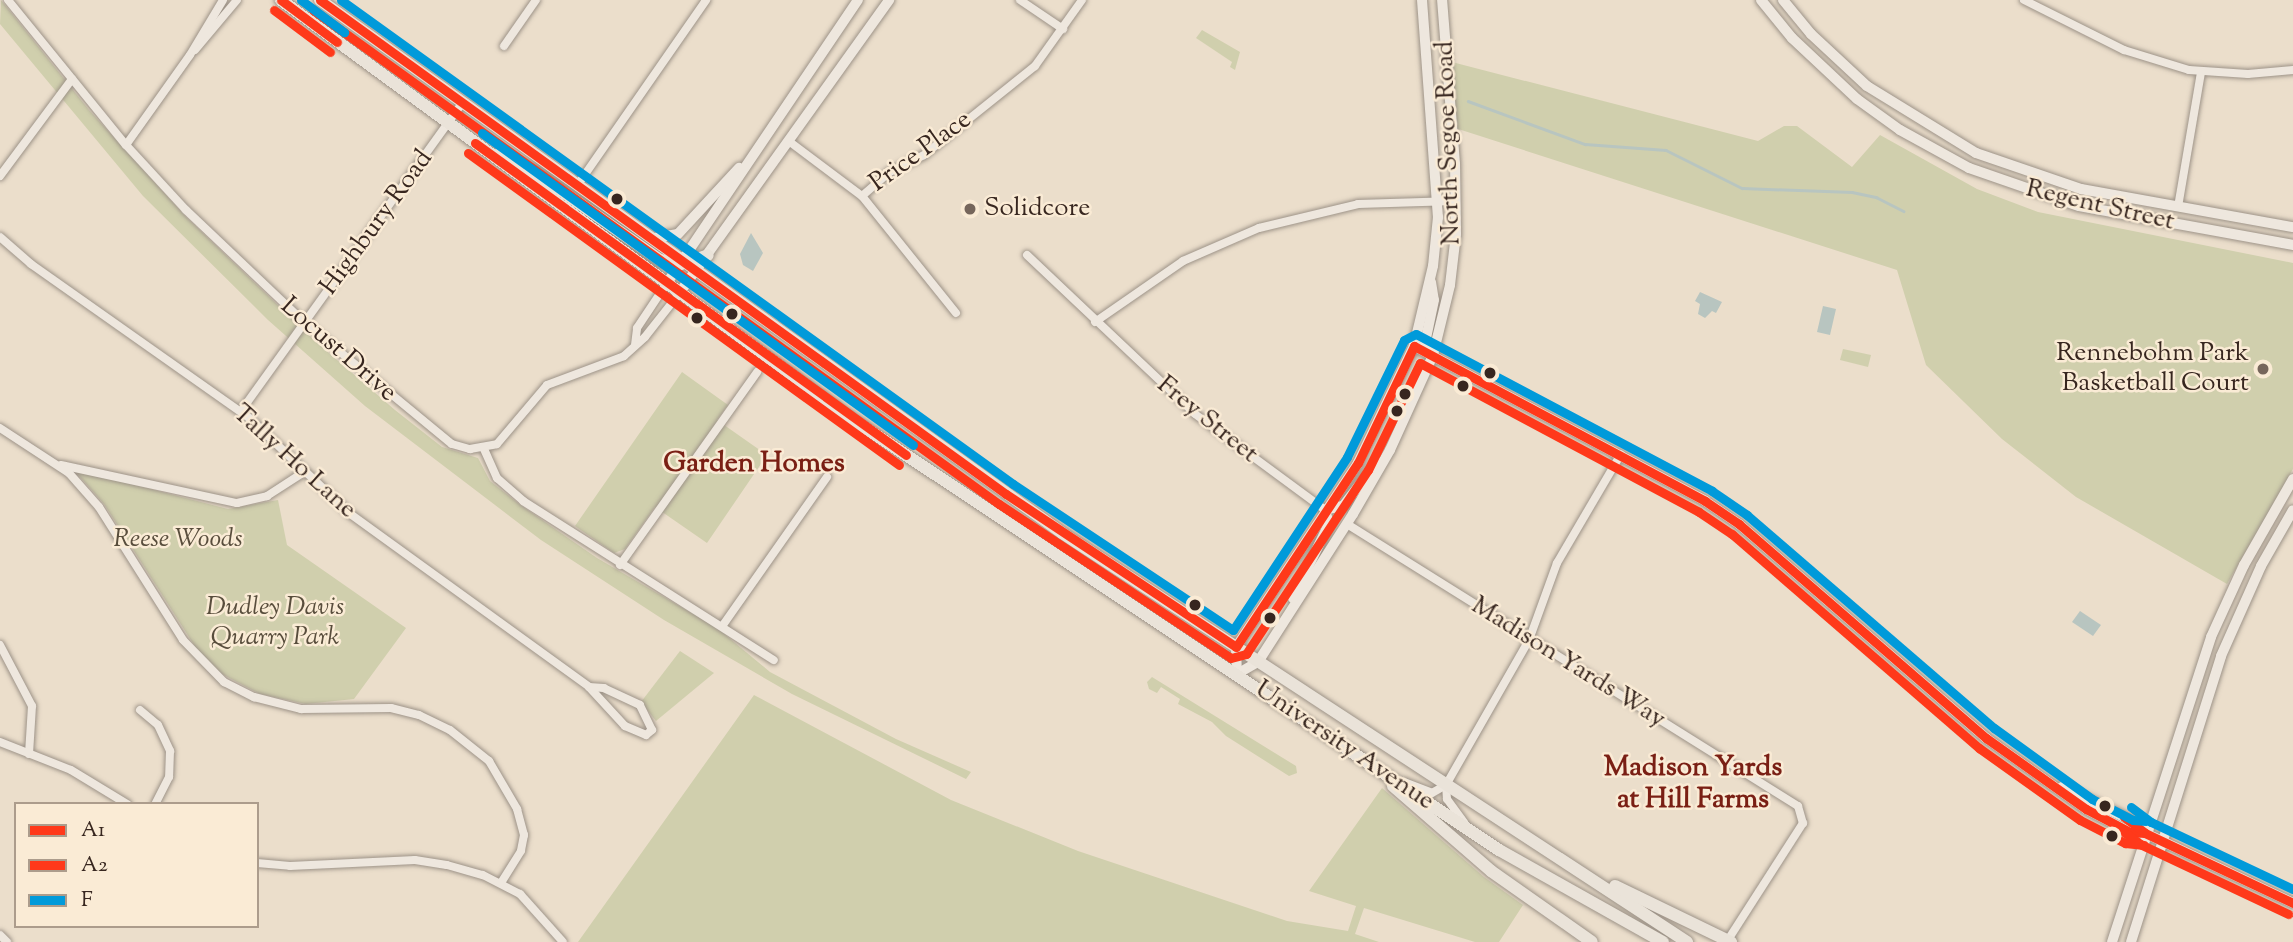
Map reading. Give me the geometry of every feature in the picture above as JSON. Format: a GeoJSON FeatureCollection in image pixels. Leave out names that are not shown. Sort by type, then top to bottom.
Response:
{"type":"FeatureCollection","features":[{"type":"Feature","properties":{"kind":"main road","name":"University Avenue"},"geometry":{"type":"LineString","coordinates":[[281,0],[665,286],[855,421],[1286,706],[1478,837],[1663,942]]}},
{"type":"Feature","properties":{"kind":"main road","name":"University Avenue"},"geometry":{"type":"LineString","coordinates":[[320,0],[655,237],[688,264],[1010,496],[1446,786],[1687,942]]}},
{"type":"Feature","properties":{"kind":"main road"},"geometry":{"type":"LineString","coordinates":[[487,152],[534,172],[651,256],[688,264],[708,255]]}},
{"type":"Feature","properties":{"kind":"main road"},"geometry":{"type":"LineString","coordinates":[[1286,706],[1389,784],[1491,871],[1592,942]]}},
{"type":"Feature","properties":{"kind":"main road"},"geometry":{"type":"LineString","coordinates":[[1577,869],[1729,941]]}},
{"type":"Feature","properties":{"kind":"street","name":"Locust Drive"},"geometry":{"type":"LineString","coordinates":[[8,0],[126,145],[304,323],[437,434],[467,449],[484,449]]}},
{"type":"Feature","properties":{"kind":"street"},"geometry":{"type":"LineString","coordinates":[[126,145],[190,55],[223,0]]}},
{"type":"Feature","properties":{"kind":"street"},"geometry":{"type":"LineString","coordinates":[[190,55],[237,0]]}},
{"type":"Feature","properties":{"kind":"street"},"geometry":{"type":"LineString","coordinates":[[504,46],[536,0]]}},
{"type":"Feature","properties":{"kind":"street"},"geometry":{"type":"LineString","coordinates":[[579,183],[706,0]]}},
{"type":"Feature","properties":{"kind":"street"},"geometry":{"type":"LineString","coordinates":[[774,660],[723,625],[620,565],[506,487],[484,449],[506,437],[547,385],[618,359],[635,345],[678,295],[688,264],[748,159],[858,0]]}},
{"type":"Feature","properties":{"kind":"street"},"geometry":{"type":"LineString","coordinates":[[708,255],[889,0]]}},
{"type":"Feature","properties":{"kind":"street"},"geometry":{"type":"LineString","coordinates":[[1020,0],[1063,30]]}},
{"type":"Feature","properties":{"kind":"street","name":"Price Place"},"geometry":{"type":"LineString","coordinates":[[956,313],[862,196],[888,173],[924,155],[1035,66],[1082,0]]}},
{"type":"Feature","properties":{"kind":"street","name":"North Segoe Road"},"geometry":{"type":"LineString","coordinates":[[1236,647],[1371,440],[1413,346],[1430,279],[1437,201],[1422,0]]}},
{"type":"Feature","properties":{"kind":"street","name":"North Segoe Road"},"geometry":{"type":"LineString","coordinates":[[1237,674],[1258,662],[1347,524],[1396,437],[1433,355],[1450,285],[1455,201],[1442,0]]}},
{"type":"Feature","properties":{"kind":"street","name":"Regent Street"},"geometry":{"type":"LineString","coordinates":[[1761,0],[1835,80],[1941,155],[2046,197],[2293,245]]}},
{"type":"Feature","properties":{"kind":"street","name":"Regent Street"},"geometry":{"type":"LineString","coordinates":[[1783,0],[1811,34],[1867,86],[1950,140],[2042,178],[2293,227]]}},
{"type":"Feature","properties":{"kind":"street"},"geometry":{"type":"LineString","coordinates":[[2024,0],[2124,50],[2201,72],[2293,70]]}},
{"type":"Feature","properties":{"kind":"street"},"geometry":{"type":"LineString","coordinates":[[2175,223],[2201,72]]}},
{"type":"Feature","properties":{"kind":"street"},"geometry":{"type":"LineString","coordinates":[[0,176],[72,79]]}},
{"type":"Feature","properties":{"kind":"street","name":"Highbury Road"},"geometry":{"type":"LineString","coordinates":[[241,411],[463,103]]}},
{"type":"Feature","properties":{"kind":"street"},"geometry":{"type":"LineString","coordinates":[[790,142],[862,196]]}},
{"type":"Feature","properties":{"kind":"street"},"geometry":{"type":"LineString","coordinates":[[655,237],[678,234],[748,159]]}},
{"type":"Feature","properties":{"kind":"street"},"geometry":{"type":"LineString","coordinates":[[1095,322],[1183,261],[1259,228],[1358,204],[1455,201]]}},
{"type":"Feature","properties":{"kind":"street","name":"Tally Ho Lane"},"geometry":{"type":"LineString","coordinates":[[0,237],[31,264],[241,411],[304,472],[384,540],[589,687],[635,734],[646,735],[652,730],[640,705],[604,688],[589,687]]}},
{"type":"Feature","properties":{"kind":"street","name":"Frey Street"},"geometry":{"type":"LineString","coordinates":[[1027,255],[1195,414],[1325,510]]}},
{"type":"Feature","properties":{"kind":"street"},"geometry":{"type":"LineString","coordinates":[[635,345],[638,328],[665,286],[688,264]]}},
{"type":"Feature","properties":{"kind":"street"},"geometry":{"type":"LineString","coordinates":[[1430,279],[1434,300],[1425,343],[1433,355]]}},
{"type":"Feature","properties":{"kind":"street"},"geometry":{"type":"LineString","coordinates":[[1413,346],[1621,454],[1736,523],[1954,712],[2098,816],[2130,832],[2145,833],[2293,903]]}},
{"type":"Feature","properties":{"kind":"street"},"geometry":{"type":"LineString","coordinates":[[620,565],[757,372]]}},
{"type":"Feature","properties":{"kind":"street"},"geometry":{"type":"LineString","coordinates":[[0,428],[59,464],[99,507],[194,655],[225,682],[254,697],[301,709],[391,708],[419,715],[450,730],[489,761],[517,809],[524,835],[521,851],[501,883]]}},
{"type":"Feature","properties":{"kind":"street"},"geometry":{"type":"LineString","coordinates":[[1290,610],[1298,580],[1329,524],[1325,510],[1343,506],[1396,437]]}},
{"type":"Feature","properties":{"kind":"street"},"geometry":{"type":"LineString","coordinates":[[1395,779],[1432,793],[1446,786],[1529,640],[1557,563],[1621,454]]}},
{"type":"Feature","properties":{"kind":"street"},"geometry":{"type":"LineString","coordinates":[[59,464],[237,503],[267,496],[304,472]]}},
{"type":"Feature","properties":{"kind":"street"},"geometry":{"type":"LineString","coordinates":[[723,625],[827,477]]}},
{"type":"Feature","properties":{"kind":"street"},"geometry":{"type":"LineString","coordinates":[[2112,942],[2145,833],[2211,637],[2244,565],[2293,479]]}},
{"type":"Feature","properties":{"kind":"street"},"geometry":{"type":"LineString","coordinates":[[2131,942],[2227,640],[2293,510]]}},
{"type":"Feature","properties":{"kind":"street","name":"Madison Yards Way"},"geometry":{"type":"LineString","coordinates":[[1347,524],[1798,806],[1803,823],[1729,941]]}},
{"type":"Feature","properties":{"kind":"street"},"geometry":{"type":"LineString","coordinates":[[0,645],[32,706],[29,754]]}},
{"type":"Feature","properties":{"kind":"street"},"geometry":{"type":"LineString","coordinates":[[1236,647],[1237,674]]}},
{"type":"Feature","properties":{"kind":"street"},"geometry":{"type":"LineString","coordinates":[[140,710],[158,725],[170,751],[169,777],[156,802]]}},
{"type":"Feature","properties":{"kind":"street"},"geometry":{"type":"LineString","coordinates":[[0,742],[71,770],[124,802]]}},
{"type":"Feature","properties":{"kind":"street"},"geometry":{"type":"LineString","coordinates":[[1446,786],[1449,802],[1478,837]]}},
{"type":"Feature","properties":{"kind":"street"},"geometry":{"type":"LineString","coordinates":[[259,863],[290,866],[415,860],[447,865],[501,883],[536,909],[563,942]]}},
{"type":"Feature","properties":{"kind":"street"},"geometry":{"type":"LineString","coordinates":[[0,934],[7,942]]}},
{"type":"Feature","properties":{"kind":"green space"},"geometry":{"type":"Polygon","coordinates":[[[1,0],[89,110],[186,217],[315,341],[395,410],[442,447],[478,458],[490,481],[519,504],[597,558],[717,628],[770,672],[896,739],[971,772],[966,779],[792,694],[664,620],[541,540],[365,406],[268,320],[143,196],[0,24],[1,0]]]}},
{"type":"Feature","properties":{"kind":"green space"},"geometry":{"type":"Polygon","coordinates":[[[1202,30],[1240,52],[1235,70],[1230,67],[1232,62],[1196,38],[1202,30]]]}},
{"type":"Feature","properties":{"kind":"green space"},"geometry":{"type":"Polygon","coordinates":[[[1448,61],[1758,141],[1784,126],[1797,126],[1852,167],[1880,135],[1977,189],[2038,212],[2293,263],[2293,469],[2227,584],[2076,497],[2002,439],[1926,365],[1897,270],[1452,127],[1448,61]]]}},
{"type":"Feature","properties":{"kind":"green space"},"geometry":{"type":"Polygon","coordinates":[[[1843,349],[1871,355],[1868,367],[1840,360],[1843,349]]]}},
{"type":"Feature","properties":{"kind":"green space"},"geometry":{"type":"Polygon","coordinates":[[[682,372],[728,405],[717,420],[767,455],[707,543],[655,507],[625,549],[614,553],[575,526],[682,372]]]}},
{"type":"Feature","properties":{"kind":"green space","name":"Dudley Davis Quarry Park"},"geometry":{"type":"Polygon","coordinates":[[[73,469],[228,509],[278,500],[287,545],[406,628],[354,699],[306,704],[260,694],[222,674],[196,648],[104,504],[73,469]]]}},
{"type":"Feature","properties":{"kind":"green space"},"geometry":{"type":"Polygon","coordinates":[[[680,651],[714,673],[656,721],[641,702],[680,651]]]}},
{"type":"Feature","properties":{"kind":"green space"},"geometry":{"type":"Polygon","coordinates":[[[1152,677],[1296,766],[1297,773],[1289,776],[1226,736],[1212,722],[1178,704],[1180,699],[1161,687],[1157,693],[1149,689],[1147,682],[1152,677]]]}},
{"type":"Feature","properties":{"kind":"green space"},"geometry":{"type":"Polygon","coordinates":[[[754,695],[951,800],[1078,851],[1287,921],[1348,931],[1356,906],[1309,891],[1382,788],[1484,877],[1523,905],[1499,942],[1475,942],[1364,908],[1355,934],[1379,942],[578,942],[754,695]]]}},
{"type":"Feature","properties":{"kind":"shaded area"},"geometry":{"type":"Polygon","coordinates":[[[751,233],[763,253],[753,271],[743,265],[740,254],[751,233]]]}},
{"type":"Feature","properties":{"kind":"shaded area"},"geometry":{"type":"Polygon","coordinates":[[[1700,292],[1722,302],[1716,313],[1712,311],[1705,318],[1698,314],[1700,304],[1695,301],[1700,292]]]}},
{"type":"Feature","properties":{"kind":"shaded area"},"geometry":{"type":"Polygon","coordinates":[[[1823,306],[1836,309],[1830,335],[1817,332],[1823,306]]]}},
{"type":"Feature","properties":{"kind":"shaded area"},"geometry":{"type":"Polygon","coordinates":[[[2080,611],[2101,625],[2093,636],[2072,622],[2080,611]]]}},
{"type":"Feature","properties":{"kind":"waterway"},"geometry":{"type":"LineString","coordinates":[[1468,101],[1585,144],[1666,150],[1742,188],[1852,192],[1876,197],[1904,211]]}},
{"type":"Feature","properties":{"kind":"transit line","name":"A1"},"geometry":{"type":"LineString","coordinates":[[281,0],[337,42]]}},
{"type":"Feature","properties":{"kind":"transit line","name":"F"},"geometry":{"type":"LineString","coordinates":[[301,0],[344,32]]}},
{"type":"Feature","properties":{"kind":"transit line","name":"A1"},"geometry":{"type":"LineString","coordinates":[[320,0],[1006,494],[1236,647],[1358,463],[1414,346],[1705,501],[1739,524],[1986,738],[2086,809],[2130,832],[2145,833]]}},
{"type":"Feature","properties":{"kind":"transit line","name":"F"},"geometry":{"type":"LineString","coordinates":[[341,0],[1013,484],[1233,630],[1347,457],[1404,340],[1416,334],[1712,491],[1747,515],[1994,728],[2092,799],[2133,820],[2146,821]]}},
{"type":"Feature","properties":{"kind":"transit line","name":"A2"},"geometry":{"type":"LineString","coordinates":[[274,10],[330,52]]}},
{"type":"Feature","properties":{"kind":"transit line","name":"A2"},"geometry":{"type":"LineString","coordinates":[[313,10],[999,504],[1231,658],[1246,654],[1368,470],[1420,363],[1699,512],[1732,534],[1979,748],[2080,820],[2125,843],[2144,845]]}},
{"type":"Feature","properties":{"kind":"transit line","name":"F"},"geometry":{"type":"LineString","coordinates":[[482,133],[913,445]]}},
{"type":"Feature","properties":{"kind":"transit line","name":"A1"},"geometry":{"type":"LineString","coordinates":[[475,143],[906,455]]}},
{"type":"Feature","properties":{"kind":"transit line","name":"A2"},"geometry":{"type":"LineString","coordinates":[[468,153],[899,465]]}},
{"type":"Feature","properties":{"kind":"transit line","name":"F"},"geometry":{"type":"LineString","coordinates":[[2131,807],[2151,822],[2293,889]]}},
{"type":"Feature","properties":{"kind":"transit line","name":"A1"},"geometry":{"type":"LineString","coordinates":[[2124,817],[2145,833],[2293,903]]}},
{"type":"Feature","properties":{"kind":"transit line","name":"A2"},"geometry":{"type":"LineString","coordinates":[[2117,827],[2140,844],[2288,914]]}},
{"type":"Feature","properties":{"kind":"place","name":"Solidcore"},"geometry":{"type":"Point","coordinates":[970,209]}},
{"type":"Feature","properties":{"kind":"place","name":"Rennebohm Park Basketball Court"},"geometry":{"type":"Point","coordinates":[2263,369]}},
{"type":"Feature","properties":{"kind":"district","name":"Garden Homes"},"geometry":{"type":"Point","coordinates":[754,464]}},
{"type":"Feature","properties":{"kind":"district","name":"Madison Yards at Hill Farms"},"geometry":{"type":"Point","coordinates":[1693,784]}},
{"type":"Feature","properties":{"kind":"park label","name":"Reese Woods"},"geometry":{"type":"Point","coordinates":[178,540]}}]}
